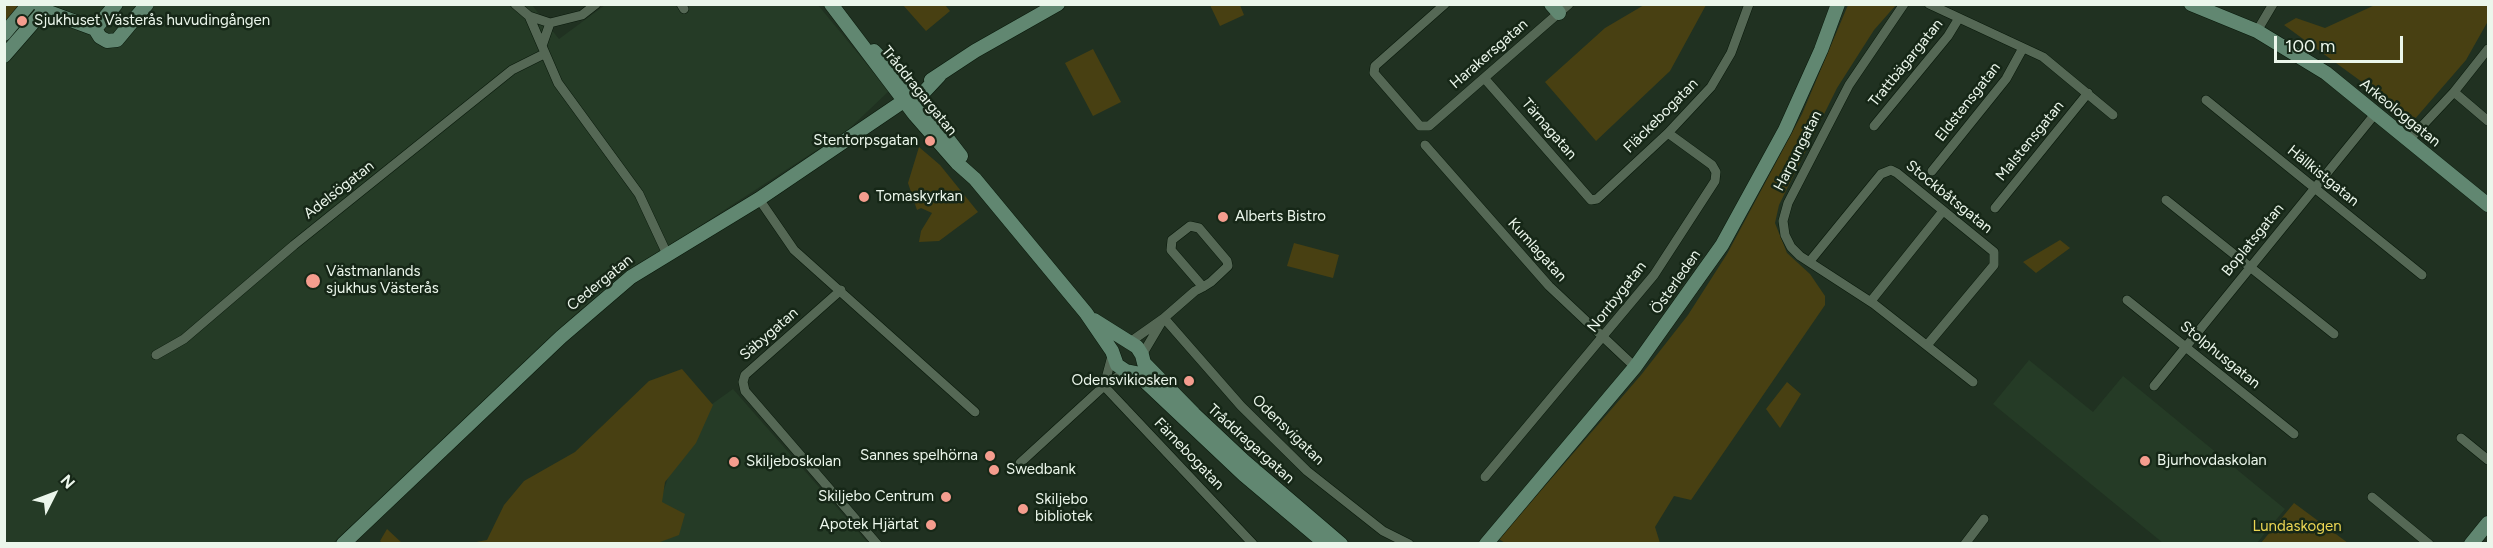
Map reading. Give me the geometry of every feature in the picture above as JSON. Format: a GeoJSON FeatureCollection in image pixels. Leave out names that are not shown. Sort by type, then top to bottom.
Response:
{"type":"FeatureCollection","features":[{"type":"Feature","properties":{"kind":"main road"},"geometry":{"type":"LineString","coordinates":[[4,34],[29,4]]}},
{"type":"Feature","properties":{"kind":"main road"},"geometry":{"type":"LineString","coordinates":[[95,29],[116,4]]}},
{"type":"Feature","properties":{"kind":"main road"},"geometry":{"type":"LineString","coordinates":[[4,56],[42,7],[95,29],[100,37],[107,41],[117,40],[147,4]]}},
{"type":"Feature","properties":{"kind":"main road","name":"Tråddragargatan"},"geometry":{"type":"LineString","coordinates":[[831,4],[909,98],[957,163],[975,179],[1086,313],[1117,365],[1137,366],[1341,543]]}},
{"type":"Feature","properties":{"kind":"main road"},"geometry":{"type":"LineString","coordinates":[[909,98],[924,92],[939,76],[975,51],[1058,4]]}},
{"type":"Feature","properties":{"kind":"main road","name":"Österleden"},"geometry":{"type":"LineString","coordinates":[[1485,543],[1635,367],[1722,245],[1758,182],[1821,50],[1838,4]]}},
{"type":"Feature","properties":{"kind":"main road","name":"Arkeologgatan"},"geometry":{"type":"LineString","coordinates":[[2191,4],[2257,31],[2326,73],[2488,205]]}},
{"type":"Feature","properties":{"kind":"main road","name":"Cedergatan"},"geometry":{"type":"LineString","coordinates":[[344,543],[592,308],[631,277],[759,199],[909,98]]}},
{"type":"Feature","properties":{"kind":"main road","name":"Tråddragargatan"},"geometry":{"type":"LineString","coordinates":[[1086,313],[1128,341],[1137,366],[1244,475],[1326,543]]}},
{"type":"Feature","properties":{"kind":"main road"},"geometry":{"type":"LineString","coordinates":[[1112,354],[1114,343],[1128,341]]}},
{"type":"Feature","properties":{"kind":"main road"},"geometry":{"type":"LineString","coordinates":[[2471,543],[2488,523]]}},
{"type":"Feature","properties":{"kind":"street"},"geometry":{"type":"LineString","coordinates":[[515,4],[529,16],[550,23],[582,15],[596,4]]}},
{"type":"Feature","properties":{"kind":"street","name":"Harakersgatan"},"geometry":{"type":"LineString","coordinates":[[1445,4],[1375,66],[1374,71],[1420,126],[1428,126],[1485,79],[1560,7]]}},
{"type":"Feature","properties":{"kind":"street","name":"Fläckebogatan"},"geometry":{"type":"LineString","coordinates":[[1591,200],[1596,199],[1668,133],[1712,87],[1731,53],[1749,4]]}},
{"type":"Feature","properties":{"kind":"street","name":"Harpungatan"},"geometry":{"type":"LineString","coordinates":[[1904,4],[1849,85],[1788,202],[1783,221],[1785,235],[1791,247],[1871,301],[1973,382]]}},
{"type":"Feature","properties":{"kind":"street"},"geometry":{"type":"LineString","coordinates":[[1929,4],[2023,48],[2055,66],[2113,115]]}},
{"type":"Feature","properties":{"kind":"street"},"geometry":{"type":"LineString","coordinates":[[2257,31],[2273,4]]}},
{"type":"Feature","properties":{"kind":"street"},"geometry":{"type":"LineString","coordinates":[[529,16],[543,50],[571,103],[639,194],[667,254]]}},
{"type":"Feature","properties":{"kind":"street","name":"Trattbägargatan"},"geometry":{"type":"LineString","coordinates":[[1874,126],[1948,36],[1959,18]]}},
{"type":"Feature","properties":{"kind":"street"},"geometry":{"type":"LineString","coordinates":[[543,50],[550,23]]}},
{"type":"Feature","properties":{"kind":"street","name":"Eldstensgatan"},"geometry":{"type":"LineString","coordinates":[[1932,171],[2006,79],[2023,48]]}},
{"type":"Feature","properties":{"kind":"street"},"geometry":{"type":"LineString","coordinates":[[2408,141],[2454,92],[2488,49]]}},
{"type":"Feature","properties":{"kind":"street","name":"Adelsögatan"},"geometry":{"type":"LineString","coordinates":[[156,355],[184,339],[294,245],[512,70],[543,50]]}},
{"type":"Feature","properties":{"kind":"street","name":"Tärnagatan"},"geometry":{"type":"LineString","coordinates":[[1485,79],[1591,200]]}},
{"type":"Feature","properties":{"kind":"street"},"geometry":{"type":"LineString","coordinates":[[2454,92],[2488,121]]}},
{"type":"Feature","properties":{"kind":"street","name":"Malstensgatan"},"geometry":{"type":"LineString","coordinates":[[1995,208],[2088,93]]}},
{"type":"Feature","properties":{"kind":"street","name":"Hällkistgatan"},"geometry":{"type":"LineString","coordinates":[[2206,100],[2422,275]]}},
{"type":"Feature","properties":{"kind":"street","name":"Boplatsgatan"},"geometry":{"type":"LineString","coordinates":[[2154,386],[2375,114]]}},
{"type":"Feature","properties":{"kind":"street","name":"Norrbygatan"},"geometry":{"type":"LineString","coordinates":[[1485,477],[1603,340],[1654,275],[1714,181],[1716,172],[1712,165],[1668,133]]}},
{"type":"Feature","properties":{"kind":"street","name":"Kumlagatan"},"geometry":{"type":"LineString","coordinates":[[1425,145],[1529,265],[1603,340],[1635,367]]}},
{"type":"Feature","properties":{"kind":"street","name":"Stockbåtsgatan"},"geometry":{"type":"LineString","coordinates":[[1810,261],[1881,174],[1890,170],[1994,252],[1995,260],[1981,282],[1928,344]]}},
{"type":"Feature","properties":{"kind":"street"},"geometry":{"type":"LineString","coordinates":[[759,199],[794,250],[975,412]]}},
{"type":"Feature","properties":{"kind":"street"},"geometry":{"type":"LineString","coordinates":[[2166,200],[2334,334]]}},
{"type":"Feature","properties":{"kind":"street"},"geometry":{"type":"LineString","coordinates":[[1871,301],[1943,211]]}},
{"type":"Feature","properties":{"kind":"street"},"geometry":{"type":"LineString","coordinates":[[1128,341],[1164,318],[1195,291],[1203,287],[1228,266],[1227,261],[1199,228],[1190,226],[1172,240],[1171,250],[1203,287]]}},
{"type":"Feature","properties":{"kind":"street","name":"Säbygatan"},"geometry":{"type":"LineString","coordinates":[[841,290],[745,375],[742,382],[745,391],[877,543]]}},
{"type":"Feature","properties":{"kind":"street","name":"Stolphusgatan"},"geometry":{"type":"LineString","coordinates":[[2127,300],[2294,434]]}},
{"type":"Feature","properties":{"kind":"street"},"geometry":{"type":"LineString","coordinates":[[1020,463],[1104,386],[1137,366],[1164,318]]}},
{"type":"Feature","properties":{"kind":"street","name":"Odensvigatan"},"geometry":{"type":"LineString","coordinates":[[1164,318],[1241,406],[1300,464],[1383,531],[1409,543]]}},
{"type":"Feature","properties":{"kind":"street"},"geometry":{"type":"LineString","coordinates":[[1104,386],[1112,354]]}},
{"type":"Feature","properties":{"kind":"street","name":"Färnebogatan"},"geometry":{"type":"LineString","coordinates":[[1104,386],[1252,543]]}},
{"type":"Feature","properties":{"kind":"street"},"geometry":{"type":"LineString","coordinates":[[2461,438],[2488,460]]}},
{"type":"Feature","properties":{"kind":"street"},"geometry":{"type":"LineString","coordinates":[[2372,497],[2429,543]]}},
{"type":"Feature","properties":{"kind":"street"},"geometry":{"type":"LineString","coordinates":[[1965,543],[1984,519]]}},
{"type":"Feature","properties":{"kind":"shaded area","name":"Västmanlands sjukhus Västerås"},"geometry":{"type":"Polygon","coordinates":[[[4,5],[532,5],[559,39],[605,5],[818,5],[889,91],[849,129],[663,250],[579,311],[333,543],[5,543],[4,5]]]}},
{"type":"Feature","properties":{"kind":"shaded area","name":"Bjurhovdaskolan"},"geometry":{"type":"Polygon","coordinates":[[[2029,360],[2093,412],[2123,376],[2285,509],[2257,543],[2163,543],[1993,404],[2029,360]]]}},
{"type":"Feature","properties":{"kind":"shaded area","name":"Skiljeboskolan"},"geometry":{"type":"Polygon","coordinates":[[[733,389],[868,543],[655,544],[671,537],[660,501],[687,422],[733,389]]]}},
{"type":"Feature","properties":{"kind":"green space"},"geometry":{"type":"Polygon","coordinates":[[[5,5],[19,6],[5,25],[5,5]]]}},
{"type":"Feature","properties":{"kind":"green space"},"geometry":{"type":"Polygon","coordinates":[[[903,5],[945,5],[950,11],[926,31],[903,5]]]}},
{"type":"Feature","properties":{"kind":"green space"},"geometry":{"type":"Polygon","coordinates":[[[1210,5],[1240,5],[1244,15],[1220,26],[1210,5]]]}},
{"type":"Feature","properties":{"kind":"green space"},"geometry":{"type":"Polygon","coordinates":[[[1644,5],[1706,5],[1670,71],[1596,141],[1545,82],[1605,28],[1644,5]]]}},
{"type":"Feature","properties":{"kind":"green space"},"geometry":{"type":"Polygon","coordinates":[[[1848,5],[1896,5],[1874,30],[1837,88],[1779,205],[1775,223],[1787,253],[1810,274],[1825,296],[1825,305],[1691,500],[1674,496],[1655,527],[1660,543],[1505,543],[1499,539],[1641,375],[1688,315],[1727,254],[1802,114],[1848,5]]]}},
{"type":"Feature","properties":{"kind":"green space"},"geometry":{"type":"Polygon","coordinates":[[[2375,5],[2488,5],[2488,21],[2466,60],[2414,120],[2284,25],[2296,18],[2325,28],[2375,5]]]}},
{"type":"Feature","properties":{"kind":"green space"},"geometry":{"type":"Polygon","coordinates":[[[1093,49],[1121,102],[1093,116],[1065,63],[1093,49]]]}},
{"type":"Feature","properties":{"kind":"green space"},"geometry":{"type":"Polygon","coordinates":[[[919,147],[940,165],[978,212],[939,241],[919,242],[921,231],[932,213],[921,208],[917,210],[908,183],[919,147]]]}},
{"type":"Feature","properties":{"kind":"green space"},"geometry":{"type":"Polygon","coordinates":[[[2060,240],[2070,248],[2036,273],[2023,262],[2060,240]]]}},
{"type":"Feature","properties":{"kind":"green space"},"geometry":{"type":"Polygon","coordinates":[[[1294,243],[1339,255],[1333,278],[1287,266],[1294,243]]]}},
{"type":"Feature","properties":{"kind":"green space"},"geometry":{"type":"Polygon","coordinates":[[[682,369],[713,405],[696,443],[665,482],[662,502],[685,514],[679,535],[655,544],[471,543],[487,540],[504,505],[524,481],[575,452],[649,381],[682,369]]]}},
{"type":"Feature","properties":{"kind":"green space"},"geometry":{"type":"Polygon","coordinates":[[[1787,382],[1801,394],[1780,428],[1766,409],[1787,382]]]}},
{"type":"Feature","properties":{"kind":"green space","name":"Lundaskogen"},"geometry":{"type":"Polygon","coordinates":[[[2294,503],[2348,543],[2261,543],[2294,503]]]}},
{"type":"Feature","properties":{"kind":"green space"},"geometry":{"type":"Polygon","coordinates":[[[387,529],[402,543],[382,543],[380,541],[387,529]]]}},
{"type":"Feature","properties":{"kind":"place","name":"Sjukhuset Västerås huvudingången"},"geometry":{"type":"Point","coordinates":[22,21]}},
{"type":"Feature","properties":{"kind":"place","name":"Stentorpsgatan"},"geometry":{"type":"Point","coordinates":[930,141]}},
{"type":"Feature","properties":{"kind":"place","name":"Tomaskyrkan"},"geometry":{"type":"Point","coordinates":[864,197]}},
{"type":"Feature","properties":{"kind":"place","name":"Alberts Bistro"},"geometry":{"type":"Point","coordinates":[1223,217]}},
{"type":"Feature","properties":{"kind":"place","name":"Västmanlands sjukhus Västerås"},"geometry":{"type":"Point","coordinates":[313,281]}},
{"type":"Feature","properties":{"kind":"place","name":"Odensvikiosken"},"geometry":{"type":"Point","coordinates":[1189,381]}},
{"type":"Feature","properties":{"kind":"place","name":"Sannes spelhörna"},"geometry":{"type":"Point","coordinates":[990,456]}},
{"type":"Feature","properties":{"kind":"place","name":"Bjurhovdaskolan"},"geometry":{"type":"Point","coordinates":[2145,461]}},
{"type":"Feature","properties":{"kind":"place","name":"Skiljeboskolan"},"geometry":{"type":"Point","coordinates":[734,462]}},
{"type":"Feature","properties":{"kind":"place","name":"Swedbank"},"geometry":{"type":"Point","coordinates":[994,470]}},
{"type":"Feature","properties":{"kind":"place","name":"Skiljebo Centrum"},"geometry":{"type":"Point","coordinates":[946,497]}},
{"type":"Feature","properties":{"kind":"place","name":"Skiljebo bibliotek"},"geometry":{"type":"Point","coordinates":[1023,509]}},
{"type":"Feature","properties":{"kind":"place","name":"Apotek Hjärtat"},"geometry":{"type":"Point","coordinates":[931,525]}}]}
